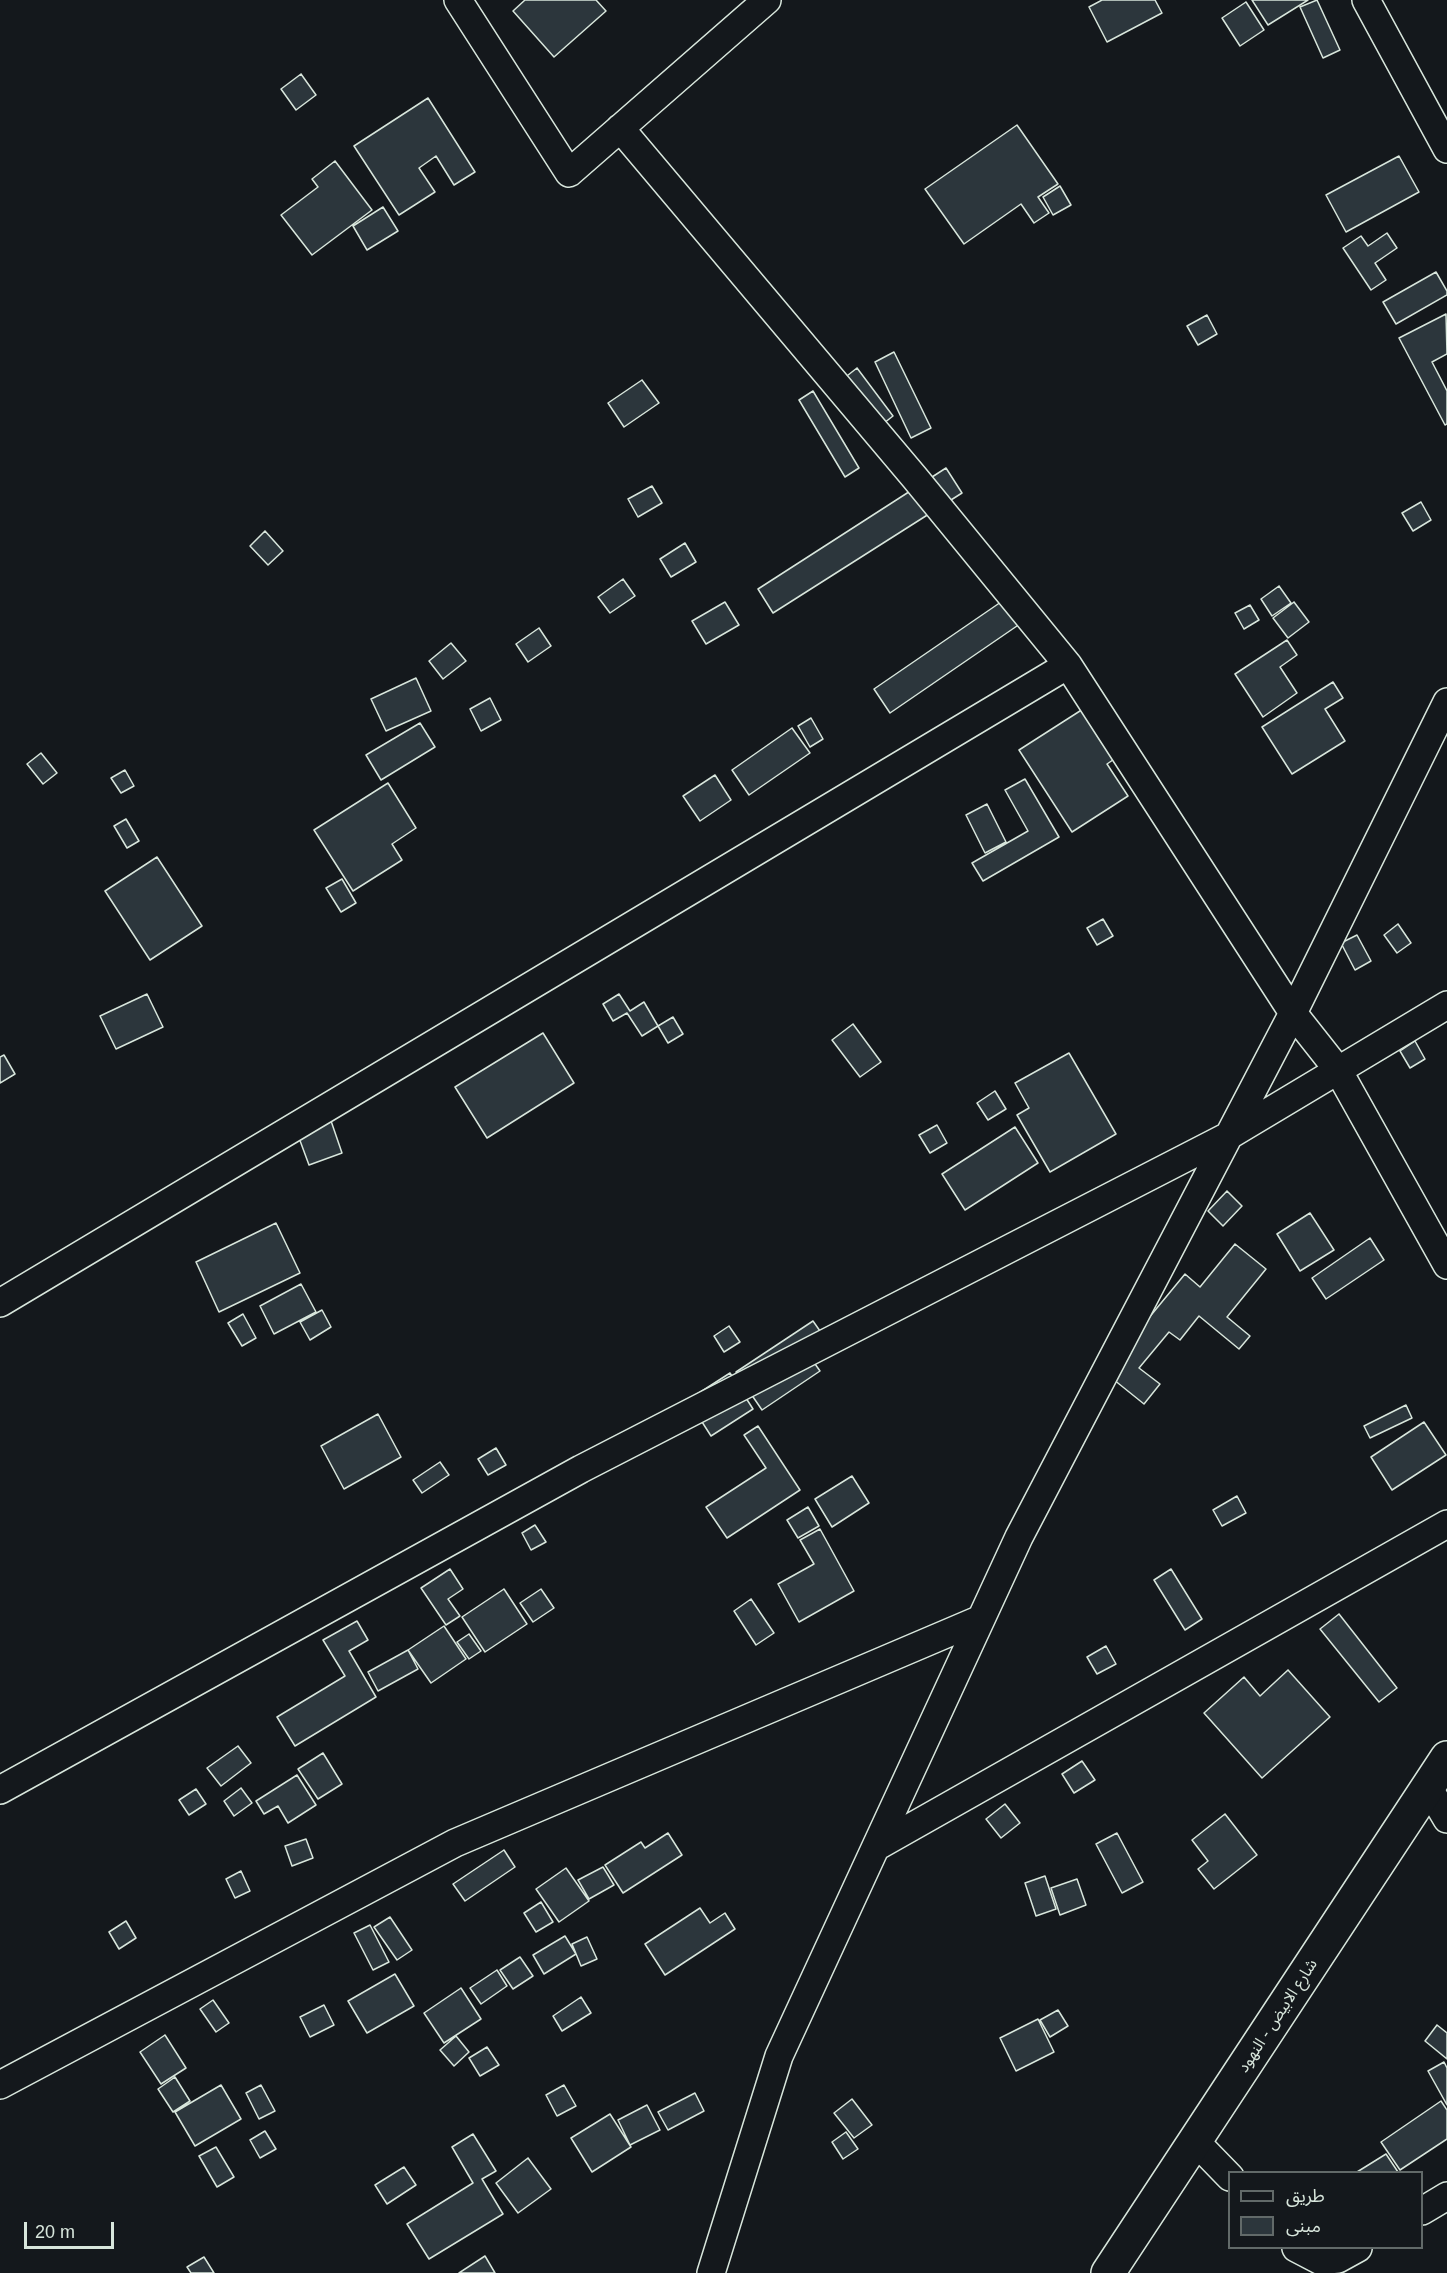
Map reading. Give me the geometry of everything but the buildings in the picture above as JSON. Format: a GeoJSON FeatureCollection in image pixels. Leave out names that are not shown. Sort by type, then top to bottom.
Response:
{"type":"FeatureCollection","features":[{"type":"Feature","properties":{"kind":"highway","name":"شارع الابيض - النهود"},"geometry":{"type":"LineString","coordinates":[[1108,2273],[1447,1758]]}},
{"type":"Feature","properties":{"kind":"street"},"geometry":{"type":"LineString","coordinates":[[458,0],[569,173],[767,0]]}},
{"type":"Feature","properties":{"kind":"street"},"geometry":{"type":"LineString","coordinates":[[1366,0],[1447,149]]}},
{"type":"Feature","properties":{"kind":"street"},"geometry":{"type":"LineString","coordinates":[[620,128],[915,478],[1068,665],[1293,1013],[1338,1070],[1447,1265]]}},
{"type":"Feature","properties":{"kind":"street"},"geometry":{"type":"LineString","coordinates":[[0,1303],[1068,665]]}},
{"type":"Feature","properties":{"kind":"street"},"geometry":{"type":"LineString","coordinates":[[711,2273],[779,2056],[1019,1537],[1293,1013],[1447,702]]}},
{"type":"Feature","properties":{"kind":"street"},"geometry":{"type":"LineString","coordinates":[[0,1790],[581,1469],[1230,1135],[1447,1005]]}},
{"type":"Feature","properties":{"kind":"street"},"geometry":{"type":"LineString","coordinates":[[876,1847],[1447,1524]]}},
{"type":"Feature","properties":{"kind":"street"},"geometry":{"type":"LineString","coordinates":[[0,2085],[455,1843],[981,1619]]}},
{"type":"Feature","properties":{"kind":"street"},"geometry":{"type":"LineString","coordinates":[[1428,1787],[1447,1820]]}},
{"type":"Feature","properties":{"kind":"street"},"geometry":{"type":"LineString","coordinates":[[1195,2141],[1228,2175]]}},
{"type":"Feature","properties":{"kind":"street"},"geometry":{"type":"LineString","coordinates":[[1423,2210],[1447,2196]]}},
{"type":"Feature","properties":{"kind":"street"},"geometry":{"type":"LineString","coordinates":[[1300,2249],[1321,2260],[1338,2259],[1355,2249]]}}]}
